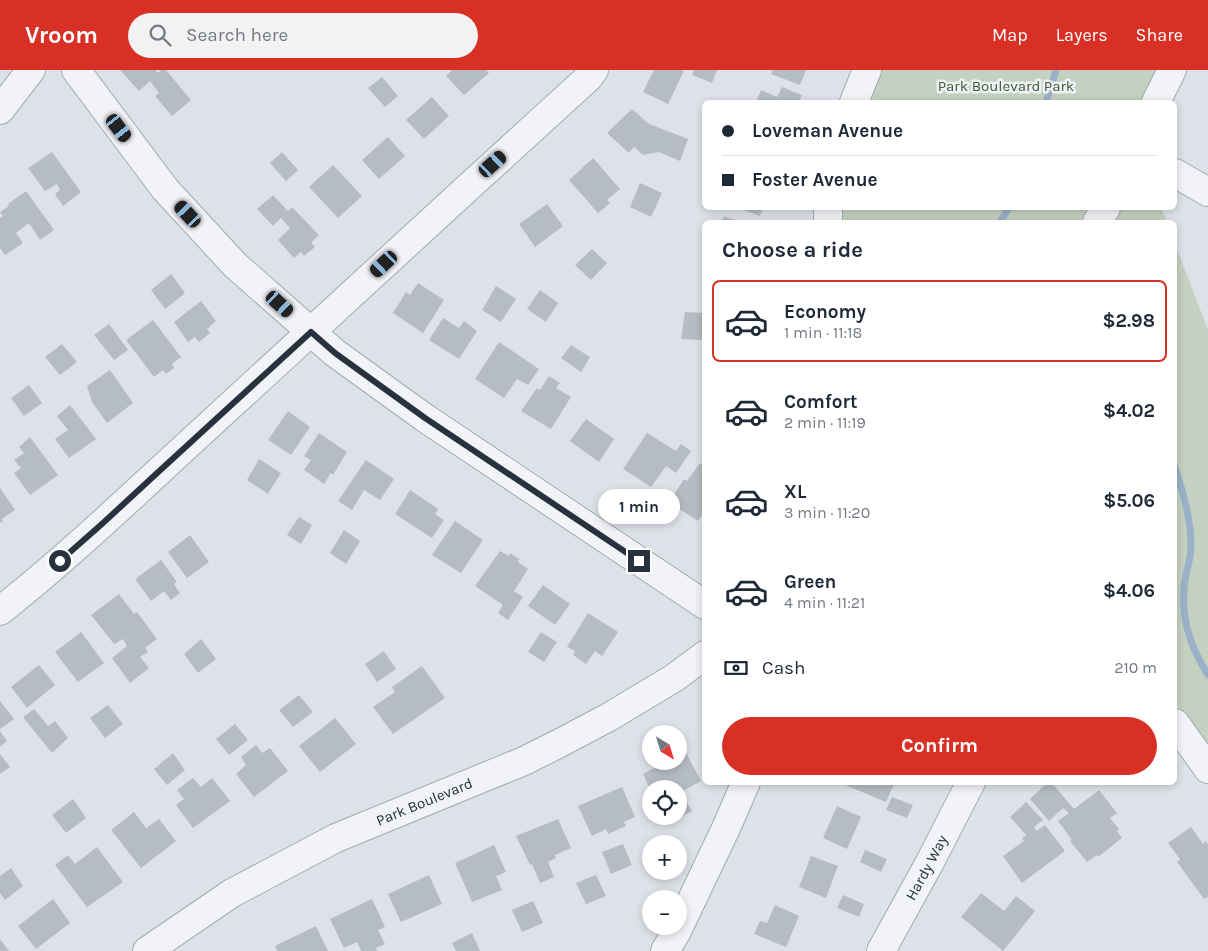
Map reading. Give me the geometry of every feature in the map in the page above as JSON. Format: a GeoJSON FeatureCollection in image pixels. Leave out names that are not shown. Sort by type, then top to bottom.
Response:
{"type":"FeatureCollection","features":[{"type":"Feature","properties":{"kind":"street"},"geometry":{"type":"LineString","coordinates":[[0,110],[31,70]]}},
{"type":"Feature","properties":{"kind":"street"},"geometry":{"type":"LineString","coordinates":[[76,70],[165,189],[235,264],[335,353],[425,418],[702,603]]}},
{"type":"Feature","properties":{"kind":"street"},"geometry":{"type":"LineString","coordinates":[[0,611],[32,586],[103,523],[588,78],[594,70]]}},
{"type":"Feature","properties":{"kind":"street"},"geometry":{"type":"LineString","coordinates":[[855,100],[867,70]]}},
{"type":"Feature","properties":{"kind":"street"},"geometry":{"type":"LineString","coordinates":[[1157,100],[1172,70]]}},
{"type":"Feature","properties":{"kind":"street"},"geometry":{"type":"LineString","coordinates":[[1177,174],[1208,192]]}},
{"type":"Feature","properties":{"kind":"street","name":"Park Boulevard"},"geometry":{"type":"LineString","coordinates":[[147,951],[232,893],[336,838],[524,761],[558,744],[610,717],[666,683],[702,657]]}},
{"type":"Feature","properties":{"kind":"street"},"geometry":{"type":"LineString","coordinates":[[1177,727],[1208,769]]}},
{"type":"Feature","properties":{"kind":"street"},"geometry":{"type":"LineString","coordinates":[[666,951],[686,914],[745,785]]}},
{"type":"Feature","properties":{"kind":"street","name":"Hardy Way"},"geometry":{"type":"LineString","coordinates":[[882,951],[969,785]]}},
{"type":"Feature","properties":{"kind":"green space","name":"Park Boulevard Park"},"geometry":{"type":"Polygon","coordinates":[[[867,70],[1157,70],[1143,100],[855,100],[867,70]]]}},
{"type":"Feature","properties":{"kind":"green space"},"geometry":{"type":"Polygon","coordinates":[[[828,210],[1162,210],[1166,220],[828,220],[828,210]]]}},
{"type":"Feature","properties":{"kind":"green space"},"geometry":{"type":"Polygon","coordinates":[[[1177,249],[1208,330],[1208,753],[1177,704],[1177,249]]]}},
{"type":"Feature","properties":{"kind":"building"},"geometry":{"type":"Polygon","coordinates":[[[120,70],[155,70],[158,73],[161,70],[166,70],[191,100],[172,116],[155,96],[159,93],[150,81],[139,91],[120,70]]]}},
{"type":"Feature","properties":{"kind":"building"},"geometry":{"type":"Polygon","coordinates":[[[452,70],[486,70],[489,73],[464,95],[446,76],[452,70]]]}},
{"type":"Feature","properties":{"kind":"building"},"geometry":{"type":"Polygon","coordinates":[[[654,70],[684,71],[668,104],[643,92],[654,70]]]}},
{"type":"Feature","properties":{"kind":"building"},"geometry":{"type":"Polygon","coordinates":[[[694,70],[717,70],[712,83],[692,75],[694,70]]]}},
{"type":"Feature","properties":{"kind":"building"},"geometry":{"type":"Polygon","coordinates":[[[773,70],[806,70],[800,85],[771,74],[773,70]]]}},
{"type":"Feature","properties":{"kind":"building"},"geometry":{"type":"Polygon","coordinates":[[[382,77],[398,96],[385,107],[368,88],[382,77]]]}},
{"type":"Feature","properties":{"kind":"building"},"geometry":{"type":"Polygon","coordinates":[[[782,87],[802,95],[800,100],[757,100],[761,90],[777,97],[782,87]]]}},
{"type":"Feature","properties":{"kind":"building"},"geometry":{"type":"Polygon","coordinates":[[[432,97],[449,116],[424,139],[406,120],[432,97]]]}},
{"type":"Feature","properties":{"kind":"building"},"geometry":{"type":"Polygon","coordinates":[[[632,109],[649,124],[688,139],[680,161],[659,152],[643,155],[634,147],[629,153],[607,133],[632,109]]]}},
{"type":"Feature","properties":{"kind":"building"},"geometry":{"type":"Polygon","coordinates":[[[388,137],[405,156],[379,179],[362,160],[388,137]]]}},
{"type":"Feature","properties":{"kind":"building"},"geometry":{"type":"Polygon","coordinates":[[[52,152],[81,192],[63,206],[55,194],[60,190],[57,184],[45,191],[28,168],[52,152]]]}},
{"type":"Feature","properties":{"kind":"building"},"geometry":{"type":"Polygon","coordinates":[[[282,152],[298,170],[286,181],[270,163],[282,152]]]}},
{"type":"Feature","properties":{"kind":"building"},"geometry":{"type":"Polygon","coordinates":[[[593,158],[620,189],[607,200],[610,203],[598,213],[569,180],[593,158]]]}},
{"type":"Feature","properties":{"kind":"building"},"geometry":{"type":"Polygon","coordinates":[[[333,165],[362,196],[338,218],[309,187],[333,165]]]}},
{"type":"Feature","properties":{"kind":"building"},"geometry":{"type":"Polygon","coordinates":[[[640,183],[662,193],[651,217],[630,207],[640,183]]]}},
{"type":"Feature","properties":{"kind":"building"},"geometry":{"type":"Polygon","coordinates":[[[26,191],[54,230],[40,240],[29,223],[16,233],[23,243],[5,255],[0,248],[0,218],[3,216],[0,212],[26,191]]]}},
{"type":"Feature","properties":{"kind":"building"},"geometry":{"type":"Polygon","coordinates":[[[273,195],[288,211],[292,207],[319,235],[311,243],[315,247],[304,256],[301,252],[294,258],[278,240],[290,228],[281,218],[273,226],[257,209],[273,195]]]}},
{"type":"Feature","properties":{"kind":"building"},"geometry":{"type":"Polygon","coordinates":[[[547,204],[563,226],[535,247],[519,224],[547,204]]]}},
{"type":"Feature","properties":{"kind":"building"},"geometry":{"type":"Polygon","coordinates":[[[744,210],[762,210],[760,216],[744,210]]]}},
{"type":"Feature","properties":{"kind":"building"},"geometry":{"type":"Polygon","coordinates":[[[724,216],[735,220],[722,220],[724,216]]]}},
{"type":"Feature","properties":{"kind":"building"},"geometry":{"type":"Polygon","coordinates":[[[592,249],[607,263],[591,280],[575,265],[592,249]]]}},
{"type":"Feature","properties":{"kind":"building"},"geometry":{"type":"Polygon","coordinates":[[[171,274],[185,293],[165,309],[151,290],[171,274]]]}},
{"type":"Feature","properties":{"kind":"building"},"geometry":{"type":"Polygon","coordinates":[[[418,283],[444,300],[423,333],[393,313],[406,292],[410,295],[418,283]]]}},
{"type":"Feature","properties":{"kind":"building"},"geometry":{"type":"Polygon","coordinates":[[[496,286],[516,299],[501,322],[482,310],[496,286]]]}},
{"type":"Feature","properties":{"kind":"building"},"geometry":{"type":"Polygon","coordinates":[[[540,290],[558,303],[546,322],[527,309],[540,290]]]}},
{"type":"Feature","properties":{"kind":"building"},"geometry":{"type":"Polygon","coordinates":[[[201,301],[216,321],[207,329],[210,333],[199,342],[195,337],[188,342],[174,322],[201,301]]]}},
{"type":"Feature","properties":{"kind":"building"},"geometry":{"type":"Polygon","coordinates":[[[685,312],[702,313],[702,340],[681,339],[685,312]]]}},
{"type":"Feature","properties":{"kind":"building"},"geometry":{"type":"Polygon","coordinates":[[[443,318],[459,328],[464,321],[477,331],[459,359],[429,340],[443,318]]]}},
{"type":"Feature","properties":{"kind":"building"},"geometry":{"type":"Polygon","coordinates":[[[153,320],[181,357],[172,364],[174,368],[166,374],[163,370],[154,377],[126,340],[153,320]]]}},
{"type":"Feature","properties":{"kind":"building"},"geometry":{"type":"Polygon","coordinates":[[[109,324],[128,350],[114,360],[94,335],[109,324]]]}},
{"type":"Feature","properties":{"kind":"building"},"geometry":{"type":"Polygon","coordinates":[[[499,342],[539,369],[528,385],[517,379],[504,398],[475,379],[499,342]]]}},
{"type":"Feature","properties":{"kind":"building"},"geometry":{"type":"Polygon","coordinates":[[[62,344],[77,362],[60,375],[45,357],[62,344]]]}},
{"type":"Feature","properties":{"kind":"building"},"geometry":{"type":"Polygon","coordinates":[[[571,345],[590,357],[581,372],[561,358],[571,345]]]}},
{"type":"Feature","properties":{"kind":"building"},"geometry":{"type":"Polygon","coordinates":[[[110,370],[133,403],[107,423],[92,402],[87,386],[110,370]]]}},
{"type":"Feature","properties":{"kind":"building"},"geometry":{"type":"Polygon","coordinates":[[[549,376],[560,383],[556,388],[571,397],[551,429],[521,411],[537,388],[540,390],[549,376]]]}},
{"type":"Feature","properties":{"kind":"building"},"geometry":{"type":"Polygon","coordinates":[[[29,385],[42,403],[24,416],[11,398],[29,385]]]}},
{"type":"Feature","properties":{"kind":"building"},"geometry":{"type":"Polygon","coordinates":[[[70,405],[96,439],[69,458],[55,439],[68,430],[57,416],[70,405]]]}},
{"type":"Feature","properties":{"kind":"building"},"geometry":{"type":"Polygon","coordinates":[[[288,411],[310,427],[291,455],[268,440],[288,411]]]}},
{"type":"Feature","properties":{"kind":"building"},"geometry":{"type":"Polygon","coordinates":[[[586,419],[614,439],[599,462],[570,441],[586,419]]]}},
{"type":"Feature","properties":{"kind":"building"},"geometry":{"type":"Polygon","coordinates":[[[319,433],[347,452],[333,475],[331,473],[324,484],[304,470],[311,460],[304,456],[319,433]]]}},
{"type":"Feature","properties":{"kind":"building"},"geometry":{"type":"Polygon","coordinates":[[[647,433],[676,451],[681,444],[691,451],[676,473],[666,466],[651,487],[623,469],[647,433]]]}},
{"type":"Feature","properties":{"kind":"building"},"geometry":{"type":"Polygon","coordinates":[[[30,437],[58,475],[30,495],[14,473],[21,468],[14,460],[24,453],[19,447],[30,437]]]}},
{"type":"Feature","properties":{"kind":"building"},"geometry":{"type":"Polygon","coordinates":[[[259,459],[281,473],[268,494],[247,480],[259,459]]]}},
{"type":"Feature","properties":{"kind":"building"},"geometry":{"type":"Polygon","coordinates":[[[366,460],[394,479],[380,500],[364,490],[352,510],[338,501],[366,460]]]}},
{"type":"Feature","properties":{"kind":"building"},"geometry":{"type":"Polygon","coordinates":[[[700,463],[702,464],[702,515],[698,521],[669,502],[684,479],[687,481],[700,463]]]}},
{"type":"Feature","properties":{"kind":"building"},"geometry":{"type":"Polygon","coordinates":[[[0,488],[15,510],[2,519],[3,521],[0,523],[0,488]]]}},
{"type":"Feature","properties":{"kind":"building"},"geometry":{"type":"Polygon","coordinates":[[[410,490],[438,509],[435,514],[444,520],[432,538],[395,514],[410,490]]]}},
{"type":"Feature","properties":{"kind":"building"},"geometry":{"type":"Polygon","coordinates":[[[299,517],[312,525],[301,544],[287,535],[299,517]]]}},
{"type":"Feature","properties":{"kind":"building"},"geometry":{"type":"Polygon","coordinates":[[[455,521],[483,540],[461,573],[432,555],[455,521]]]}},
{"type":"Feature","properties":{"kind":"building"},"geometry":{"type":"Polygon","coordinates":[[[344,530],[360,541],[346,564],[330,553],[344,530]]]}},
{"type":"Feature","properties":{"kind":"building"},"geometry":{"type":"Polygon","coordinates":[[[190,535],[209,562],[187,578],[168,552],[190,535]]]}},
{"type":"Feature","properties":{"kind":"building"},"geometry":{"type":"Polygon","coordinates":[[[500,551],[509,556],[510,553],[528,569],[514,591],[523,597],[508,620],[498,613],[503,605],[475,586],[500,551]]]}},
{"type":"Feature","properties":{"kind":"building"},"geometry":{"type":"Polygon","coordinates":[[[161,560],[177,582],[174,584],[180,593],[171,600],[164,591],[151,601],[135,579],[161,560]]]}},
{"type":"Feature","properties":{"kind":"building"},"geometry":{"type":"Polygon","coordinates":[[[543,585],[570,604],[555,625],[528,606],[543,585]]]}},
{"type":"Feature","properties":{"kind":"building"},"geometry":{"type":"Polygon","coordinates":[[[119,594],[134,614],[137,612],[157,639],[145,648],[148,652],[140,657],[149,668],[130,683],[112,658],[127,646],[123,639],[114,644],[91,615],[119,594]]]}},
{"type":"Feature","properties":{"kind":"building"},"geometry":{"type":"Polygon","coordinates":[[[588,613],[618,632],[602,656],[595,651],[586,664],[573,655],[575,651],[567,647],[588,613]]]}},
{"type":"Feature","properties":{"kind":"building"},"geometry":{"type":"Polygon","coordinates":[[[81,632],[104,663],[78,682],[55,652],[81,632]]]}},
{"type":"Feature","properties":{"kind":"building"},"geometry":{"type":"Polygon","coordinates":[[[541,632],[557,642],[544,662],[528,652],[541,632]]]}},
{"type":"Feature","properties":{"kind":"building"},"geometry":{"type":"Polygon","coordinates":[[[201,639],[216,659],[198,673],[184,654],[201,639]]]}},
{"type":"Feature","properties":{"kind":"building"},"geometry":{"type":"Polygon","coordinates":[[[384,651],[396,669],[377,682],[365,664],[384,651]]]}},
{"type":"Feature","properties":{"kind":"building"},"geometry":{"type":"Polygon","coordinates":[[[39,665],[55,685],[27,708],[11,687],[39,665]]]}},
{"type":"Feature","properties":{"kind":"building"},"geometry":{"type":"Polygon","coordinates":[[[422,666],[445,698],[393,734],[373,707],[395,692],[392,687],[422,666]]]}},
{"type":"Feature","properties":{"kind":"building"},"geometry":{"type":"Polygon","coordinates":[[[299,695],[313,712],[293,727],[279,710],[299,695]]]}},
{"type":"Feature","properties":{"kind":"building"},"geometry":{"type":"Polygon","coordinates":[[[0,701],[14,719],[0,729],[0,701]]]}},
{"type":"Feature","properties":{"kind":"building"},"geometry":{"type":"Polygon","coordinates":[[[108,705],[123,724],[105,738],[90,718],[108,705]]]}},
{"type":"Feature","properties":{"kind":"building"},"geometry":{"type":"Polygon","coordinates":[[[34,709],[48,726],[55,721],[68,738],[52,753],[23,717],[34,709]]]}},
{"type":"Feature","properties":{"kind":"building"},"geometry":{"type":"Polygon","coordinates":[[[335,718],[356,744],[320,772],[299,746],[335,718]]]}},
{"type":"Feature","properties":{"kind":"building"},"geometry":{"type":"Polygon","coordinates":[[[235,724],[248,740],[229,755],[216,739],[235,724]]]}},
{"type":"Feature","properties":{"kind":"building"},"geometry":{"type":"Polygon","coordinates":[[[0,731],[7,741],[0,747],[0,731]]]}},
{"type":"Feature","properties":{"kind":"building"},"geometry":{"type":"Polygon","coordinates":[[[256,745],[262,753],[270,748],[288,771],[254,797],[236,774],[246,765],[241,757],[256,745]]]}},
{"type":"Feature","properties":{"kind":"building"},"geometry":{"type":"Polygon","coordinates":[[[173,753],[185,770],[167,785],[154,769],[173,753]]]}},
{"type":"Feature","properties":{"kind":"building"},"geometry":{"type":"Polygon","coordinates":[[[0,754],[10,767],[0,774],[0,754]]]}},
{"type":"Feature","properties":{"kind":"building"},"geometry":{"type":"Polygon","coordinates":[[[688,757],[701,781],[687,789],[687,780],[646,780],[643,774],[650,770],[688,770],[688,757]]]}},
{"type":"Feature","properties":{"kind":"building"},"geometry":{"type":"Polygon","coordinates":[[[193,778],[201,787],[212,778],[230,801],[193,828],[176,805],[184,799],[177,790],[193,778]]]}},
{"type":"Feature","properties":{"kind":"building"},"geometry":{"type":"Polygon","coordinates":[[[845,785],[894,785],[886,802],[845,785]]]}},
{"type":"Feature","properties":{"kind":"building"},"geometry":{"type":"Polygon","coordinates":[[[1045,785],[1054,785],[1074,809],[1099,790],[1117,813],[1110,818],[1119,829],[1117,831],[1122,838],[1098,857],[1097,855],[1087,862],[1070,841],[1072,840],[1058,821],[1069,813],[1063,808],[1049,821],[1030,799],[1045,785]]]}},
{"type":"Feature","properties":{"kind":"building"},"geometry":{"type":"Polygon","coordinates":[[[622,787],[635,817],[624,822],[626,826],[608,834],[606,829],[592,836],[578,806],[622,787]]]}},
{"type":"Feature","properties":{"kind":"building"},"geometry":{"type":"Polygon","coordinates":[[[892,797],[913,805],[907,818],[886,810],[892,797]]]}},
{"type":"Feature","properties":{"kind":"building"},"geometry":{"type":"Polygon","coordinates":[[[73,799],[86,818],[66,833],[52,815],[73,799]]]}},
{"type":"Feature","properties":{"kind":"building"},"geometry":{"type":"Polygon","coordinates":[[[687,802],[692,811],[687,814],[687,802]]]}},
{"type":"Feature","properties":{"kind":"building"},"geometry":{"type":"Polygon","coordinates":[[[1026,802],[1043,820],[1034,827],[1037,831],[1045,825],[1065,851],[1022,883],[1003,856],[1024,841],[1022,838],[1026,835],[1010,817],[1026,802]]]}},
{"type":"Feature","properties":{"kind":"building"},"geometry":{"type":"Polygon","coordinates":[[[837,806],[861,817],[847,849],[823,838],[837,806]]]}},
{"type":"Feature","properties":{"kind":"building"},"geometry":{"type":"Polygon","coordinates":[[[134,812],[146,828],[159,819],[176,841],[141,868],[111,830],[134,812]]]}},
{"type":"Feature","properties":{"kind":"building"},"geometry":{"type":"Polygon","coordinates":[[[558,819],[571,848],[555,855],[556,858],[548,862],[554,877],[540,883],[532,864],[530,865],[516,836],[558,819]]]}},
{"type":"Feature","properties":{"kind":"building"},"geometry":{"type":"Polygon","coordinates":[[[1191,827],[1203,844],[1206,841],[1208,844],[1208,897],[1204,899],[1177,862],[1180,859],[1168,843],[1191,827]]]}},
{"type":"Feature","properties":{"kind":"building"},"geometry":{"type":"Polygon","coordinates":[[[623,844],[632,865],[611,874],[602,852],[623,844]]]}},
{"type":"Feature","properties":{"kind":"building"},"geometry":{"type":"Polygon","coordinates":[[[494,845],[506,872],[496,876],[502,890],[472,902],[455,863],[494,845]]]}},
{"type":"Feature","properties":{"kind":"building"},"geometry":{"type":"Polygon","coordinates":[[[97,847],[123,882],[87,907],[55,865],[68,855],[75,864],[97,847]]]}},
{"type":"Feature","properties":{"kind":"building"},"geometry":{"type":"Polygon","coordinates":[[[865,850],[887,859],[881,872],[860,862],[865,850]]]}},
{"type":"Feature","properties":{"kind":"building"},"geometry":{"type":"Polygon","coordinates":[[[811,856],[838,866],[826,898],[799,887],[811,856]]]}},
{"type":"Feature","properties":{"kind":"building"},"geometry":{"type":"Polygon","coordinates":[[[11,868],[23,886],[5,900],[0,893],[0,876],[11,868]]]}},
{"type":"Feature","properties":{"kind":"building"},"geometry":{"type":"Polygon","coordinates":[[[429,875],[442,904],[401,922],[388,894],[429,875]]]}},
{"type":"Feature","properties":{"kind":"building"},"geometry":{"type":"Polygon","coordinates":[[[596,875],[606,896],[586,904],[576,883],[596,875]]]}},
{"type":"Feature","properties":{"kind":"building"},"geometry":{"type":"Polygon","coordinates":[[[981,893],[1004,911],[1016,896],[1035,911],[1003,951],[961,917],[981,893]]]}},
{"type":"Feature","properties":{"kind":"building"},"geometry":{"type":"Polygon","coordinates":[[[843,895],[864,904],[859,917],[837,908],[843,895]]]}},
{"type":"Feature","properties":{"kind":"building"},"geometry":{"type":"Polygon","coordinates":[[[53,899],[70,923],[36,949],[18,926],[53,899]]]}},
{"type":"Feature","properties":{"kind":"building"},"geometry":{"type":"Polygon","coordinates":[[[372,899],[385,927],[378,930],[385,944],[376,948],[377,951],[361,951],[357,942],[344,948],[330,919],[372,899]]]}},
{"type":"Feature","properties":{"kind":"building"},"geometry":{"type":"Polygon","coordinates":[[[533,901],[543,923],[522,932],[512,910],[533,901]]]}},
{"type":"Feature","properties":{"kind":"building"},"geometry":{"type":"Polygon","coordinates":[[[775,905],[799,916],[786,947],[754,934],[760,921],[767,923],[775,905]]]}},
{"type":"Feature","properties":{"kind":"building"},"geometry":{"type":"Polygon","coordinates":[[[316,926],[328,951],[277,951],[275,946],[316,926]]]}},
{"type":"Feature","properties":{"kind":"building"},"geometry":{"type":"Polygon","coordinates":[[[472,933],[480,951],[456,951],[452,943],[472,933]]]}},
{"type":"Feature","properties":{"kind":"building"},"geometry":{"type":"Polygon","coordinates":[[[0,939],[9,951],[0,951],[0,939]]]}},
{"type":"Feature","properties":{"kind":"waterway"},"geometry":{"type":"LineString","coordinates":[[1047,100],[1056,70]]}},
{"type":"Feature","properties":{"kind":"waterway"},"geometry":{"type":"LineString","coordinates":[[1001,220],[1008,210]]}},
{"type":"Feature","properties":{"kind":"waterway"},"geometry":{"type":"LineString","coordinates":[[1177,473],[1186,506],[1191,536],[1184,593],[1185,618],[1191,641],[1208,675]]}},
{"type":"Feature","properties":{"kind":"route"},"geometry":{"type":"LineString","coordinates":[[60,561],[311,332],[335,353],[425,418],[639,561]]}}]}
